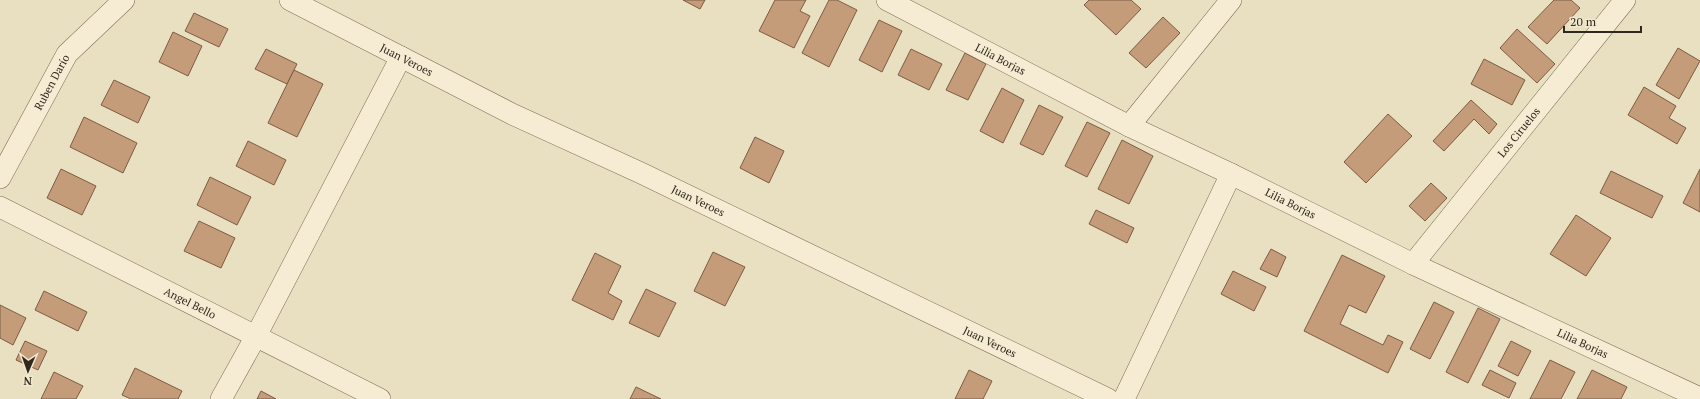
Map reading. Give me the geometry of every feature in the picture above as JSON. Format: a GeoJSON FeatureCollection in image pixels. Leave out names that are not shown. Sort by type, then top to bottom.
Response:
{"type":"FeatureCollection","features":[{"type":"Feature","properties":{"kind":"street","name":"Ruben Darío"},"geometry":{"type":"LineString","coordinates":[[0,178],[67,54],[124,0]]}},
{"type":"Feature","properties":{"kind":"street","name":"Juan Veroes"},"geometry":{"type":"LineString","coordinates":[[290,0],[512,114],[641,173],[1108,399]]}},
{"type":"Feature","properties":{"kind":"street","name":"Lilia Borjas"},"geometry":{"type":"LineString","coordinates":[[887,0],[1129,126],[1231,174],[1413,264],[1700,398]]}},
{"type":"Feature","properties":{"kind":"street"},"geometry":{"type":"LineString","coordinates":[[1129,126],[1231,0]]}},
{"type":"Feature","properties":{"kind":"street","name":"Los Ciruelos"},"geometry":{"type":"LineString","coordinates":[[1413,264],[1625,0]]}},
{"type":"Feature","properties":{"kind":"street"},"geometry":{"type":"LineString","coordinates":[[222,399],[401,57]]}},
{"type":"Feature","properties":{"kind":"street"},"geometry":{"type":"LineString","coordinates":[[1124,399],[1231,174]]}},
{"type":"Feature","properties":{"kind":"street","name":"Angel Bello"},"geometry":{"type":"LineString","coordinates":[[0,207],[380,399]]}},
{"type":"Feature","properties":{"kind":"building"},"geometry":{"type":"Polygon","coordinates":[[[683,0],[705,0],[700,9],[683,0]]]}},
{"type":"Feature","properties":{"kind":"building"},"geometry":{"type":"Polygon","coordinates":[[[775,0],[806,0],[800,11],[810,16],[794,48],[759,31],[775,0]]]}},
{"type":"Feature","properties":{"kind":"building"},"geometry":{"type":"Polygon","coordinates":[[[829,0],[837,0],[857,10],[829,67],[802,53],[829,0]]]}},
{"type":"Feature","properties":{"kind":"building"},"geometry":{"type":"Polygon","coordinates":[[[1089,0],[1131,0],[1141,9],[1116,35],[1084,5],[1089,0]]]}},
{"type":"Feature","properties":{"kind":"building"},"geometry":{"type":"Polygon","coordinates":[[[1554,0],[1571,0],[1580,8],[1547,44],[1528,27],[1554,0]]]}},
{"type":"Feature","properties":{"kind":"building"},"geometry":{"type":"Polygon","coordinates":[[[194,13],[228,29],[219,47],[185,31],[194,13]]]}},
{"type":"Feature","properties":{"kind":"building"},"geometry":{"type":"Polygon","coordinates":[[[1163,17],[1180,33],[1146,68],[1129,53],[1163,17]]]}},
{"type":"Feature","properties":{"kind":"building"},"geometry":{"type":"Polygon","coordinates":[[[879,20],[902,31],[882,72],[859,60],[879,20]]]}},
{"type":"Feature","properties":{"kind":"building"},"geometry":{"type":"Polygon","coordinates":[[[1517,29],[1555,64],[1537,83],[1500,48],[1517,29]]]}},
{"type":"Feature","properties":{"kind":"building"},"geometry":{"type":"Polygon","coordinates":[[[173,32],[202,46],[188,76],[159,62],[173,32]]]}},
{"type":"Feature","properties":{"kind":"building"},"geometry":{"type":"Polygon","coordinates":[[[1678,48],[1700,61],[1679,99],[1656,85],[1678,48]]]}},
{"type":"Feature","properties":{"kind":"building"},"geometry":{"type":"Polygon","coordinates":[[[266,49],[297,64],[287,84],[255,69],[266,49]]]}},
{"type":"Feature","properties":{"kind":"building"},"geometry":{"type":"Polygon","coordinates":[[[911,49],[942,64],[929,90],[898,75],[911,49]]]}},
{"type":"Feature","properties":{"kind":"building"},"geometry":{"type":"Polygon","coordinates":[[[965,53],[986,64],[968,100],[946,90],[965,53]]]}},
{"type":"Feature","properties":{"kind":"building"},"geometry":{"type":"Polygon","coordinates":[[[1484,59],[1525,80],[1512,105],[1471,84],[1484,59]]]}},
{"type":"Feature","properties":{"kind":"building"},"geometry":{"type":"Polygon","coordinates":[[[294,70],[323,84],[297,137],[268,123],[294,70]]]}},
{"type":"Feature","properties":{"kind":"building"},"geometry":{"type":"Polygon","coordinates":[[[114,80],[150,97],[138,123],[101,105],[114,80]]]}},
{"type":"Feature","properties":{"kind":"building"},"geometry":{"type":"Polygon","coordinates":[[[1644,87],[1676,106],[1669,118],[1686,128],[1677,144],[1628,115],[1644,87]]]}},
{"type":"Feature","properties":{"kind":"building"},"geometry":{"type":"Polygon","coordinates":[[[1002,88],[1024,100],[1003,143],[980,131],[1002,88]]]}},
{"type":"Feature","properties":{"kind":"building"},"geometry":{"type":"Polygon","coordinates":[[[1471,100],[1497,124],[1489,134],[1474,119],[1444,151],[1433,141],[1471,100]]]}},
{"type":"Feature","properties":{"kind":"building"},"geometry":{"type":"Polygon","coordinates":[[[1039,105],[1063,117],[1043,155],[1020,144],[1039,105]]]}},
{"type":"Feature","properties":{"kind":"building"},"geometry":{"type":"Polygon","coordinates":[[[1388,114],[1412,136],[1366,183],[1344,162],[1388,114]]]}},
{"type":"Feature","properties":{"kind":"building"},"geometry":{"type":"Polygon","coordinates":[[[84,117],[137,143],[123,173],[70,147],[84,117]]]}},
{"type":"Feature","properties":{"kind":"building"},"geometry":{"type":"Polygon","coordinates":[[[1087,122],[1110,133],[1087,177],[1065,166],[1087,122]]]}},
{"type":"Feature","properties":{"kind":"building"},"geometry":{"type":"Polygon","coordinates":[[[755,137],[784,151],[769,183],[740,168],[755,137]]]}},
{"type":"Feature","properties":{"kind":"building"},"geometry":{"type":"Polygon","coordinates":[[[1122,140],[1153,156],[1129,204],[1098,189],[1122,140]]]}},
{"type":"Feature","properties":{"kind":"building"},"geometry":{"type":"Polygon","coordinates":[[[248,141],[286,160],[274,185],[236,166],[248,141]]]}},
{"type":"Feature","properties":{"kind":"building"},"geometry":{"type":"Polygon","coordinates":[[[61,169],[96,186],[82,215],[47,198],[61,169]]]}},
{"type":"Feature","properties":{"kind":"building"},"geometry":{"type":"Polygon","coordinates":[[[1700,169],[1700,212],[1683,203],[1700,169]]]}},
{"type":"Feature","properties":{"kind":"building"},"geometry":{"type":"Polygon","coordinates":[[[1611,171],[1663,196],[1652,218],[1600,193],[1611,171]]]}},
{"type":"Feature","properties":{"kind":"building"},"geometry":{"type":"Polygon","coordinates":[[[210,177],[251,197],[237,225],[197,205],[210,177]]]}},
{"type":"Feature","properties":{"kind":"building"},"geometry":{"type":"Polygon","coordinates":[[[1431,183],[1447,198],[1425,221],[1409,206],[1431,183]]]}},
{"type":"Feature","properties":{"kind":"building"},"geometry":{"type":"Polygon","coordinates":[[[1096,210],[1134,228],[1127,243],[1089,224],[1096,210]]]}},
{"type":"Feature","properties":{"kind":"building"},"geometry":{"type":"Polygon","coordinates":[[[1576,215],[1611,238],[1586,276],[1550,254],[1576,215]]]}},
{"type":"Feature","properties":{"kind":"building"},"geometry":{"type":"Polygon","coordinates":[[[199,221],[235,238],[221,268],[184,251],[199,221]]]}},
{"type":"Feature","properties":{"kind":"building"},"geometry":{"type":"Polygon","coordinates":[[[1271,249],[1286,257],[1277,277],[1260,269],[1271,249]]]}},
{"type":"Feature","properties":{"kind":"building"},"geometry":{"type":"Polygon","coordinates":[[[713,252],[745,267],[725,306],[694,291],[713,252]]]}},
{"type":"Feature","properties":{"kind":"building"},"geometry":{"type":"Polygon","coordinates":[[[595,253],[621,266],[608,293],[622,301],[613,320],[572,300],[595,253]]]}},
{"type":"Feature","properties":{"kind":"building"},"geometry":{"type":"Polygon","coordinates":[[[1342,255],[1385,276],[1366,313],[1349,305],[1340,324],[1383,345],[1388,335],[1403,342],[1388,373],[1304,331],[1342,255]]]}},
{"type":"Feature","properties":{"kind":"building"},"geometry":{"type":"Polygon","coordinates":[[[1233,271],[1266,287],[1254,311],[1221,294],[1233,271]]]}},
{"type":"Feature","properties":{"kind":"building"},"geometry":{"type":"Polygon","coordinates":[[[646,289],[676,303],[659,337],[629,323],[646,289]]]}},
{"type":"Feature","properties":{"kind":"building"},"geometry":{"type":"Polygon","coordinates":[[[44,291],[87,312],[78,331],[35,310],[44,291]]]}},
{"type":"Feature","properties":{"kind":"building"},"geometry":{"type":"Polygon","coordinates":[[[1434,302],[1454,312],[1430,359],[1410,349],[1434,302]]]}},
{"type":"Feature","properties":{"kind":"building"},"geometry":{"type":"Polygon","coordinates":[[[0,305],[26,318],[13,345],[0,338],[0,305]]]}},
{"type":"Feature","properties":{"kind":"building"},"geometry":{"type":"Polygon","coordinates":[[[1478,308],[1500,319],[1468,383],[1446,372],[1478,308]]]}},
{"type":"Feature","properties":{"kind":"building"},"geometry":{"type":"Polygon","coordinates":[[[25,341],[47,351],[38,370],[16,360],[25,341]]]}},
{"type":"Feature","properties":{"kind":"building"},"geometry":{"type":"Polygon","coordinates":[[[1511,341],[1531,351],[1518,376],[1498,366],[1511,341]]]}},
{"type":"Feature","properties":{"kind":"building"},"geometry":{"type":"Polygon","coordinates":[[[1550,360],[1575,372],[1561,399],[1530,399],[1550,360]]]}},
{"type":"Feature","properties":{"kind":"building"},"geometry":{"type":"Polygon","coordinates":[[[135,368],[182,391],[178,399],[131,399],[122,395],[135,368]]]}},
{"type":"Feature","properties":{"kind":"building"},"geometry":{"type":"Polygon","coordinates":[[[969,370],[992,381],[983,399],[955,399],[969,370]]]}},
{"type":"Feature","properties":{"kind":"building"},"geometry":{"type":"Polygon","coordinates":[[[1490,370],[1516,383],[1509,398],[1482,385],[1490,370]]]}},
{"type":"Feature","properties":{"kind":"building"},"geometry":{"type":"Polygon","coordinates":[[[1592,370],[1627,387],[1621,399],[1577,399],[1592,370]]]}},
{"type":"Feature","properties":{"kind":"building"},"geometry":{"type":"Polygon","coordinates":[[[54,372],[83,386],[76,399],[41,399],[54,372]]]}},
{"type":"Feature","properties":{"kind":"building"},"geometry":{"type":"Polygon","coordinates":[[[636,387],[661,399],[630,399],[636,387]]]}},
{"type":"Feature","properties":{"kind":"building"},"geometry":{"type":"Polygon","coordinates":[[[261,391],[276,399],[257,399],[261,391]]]}}]}
